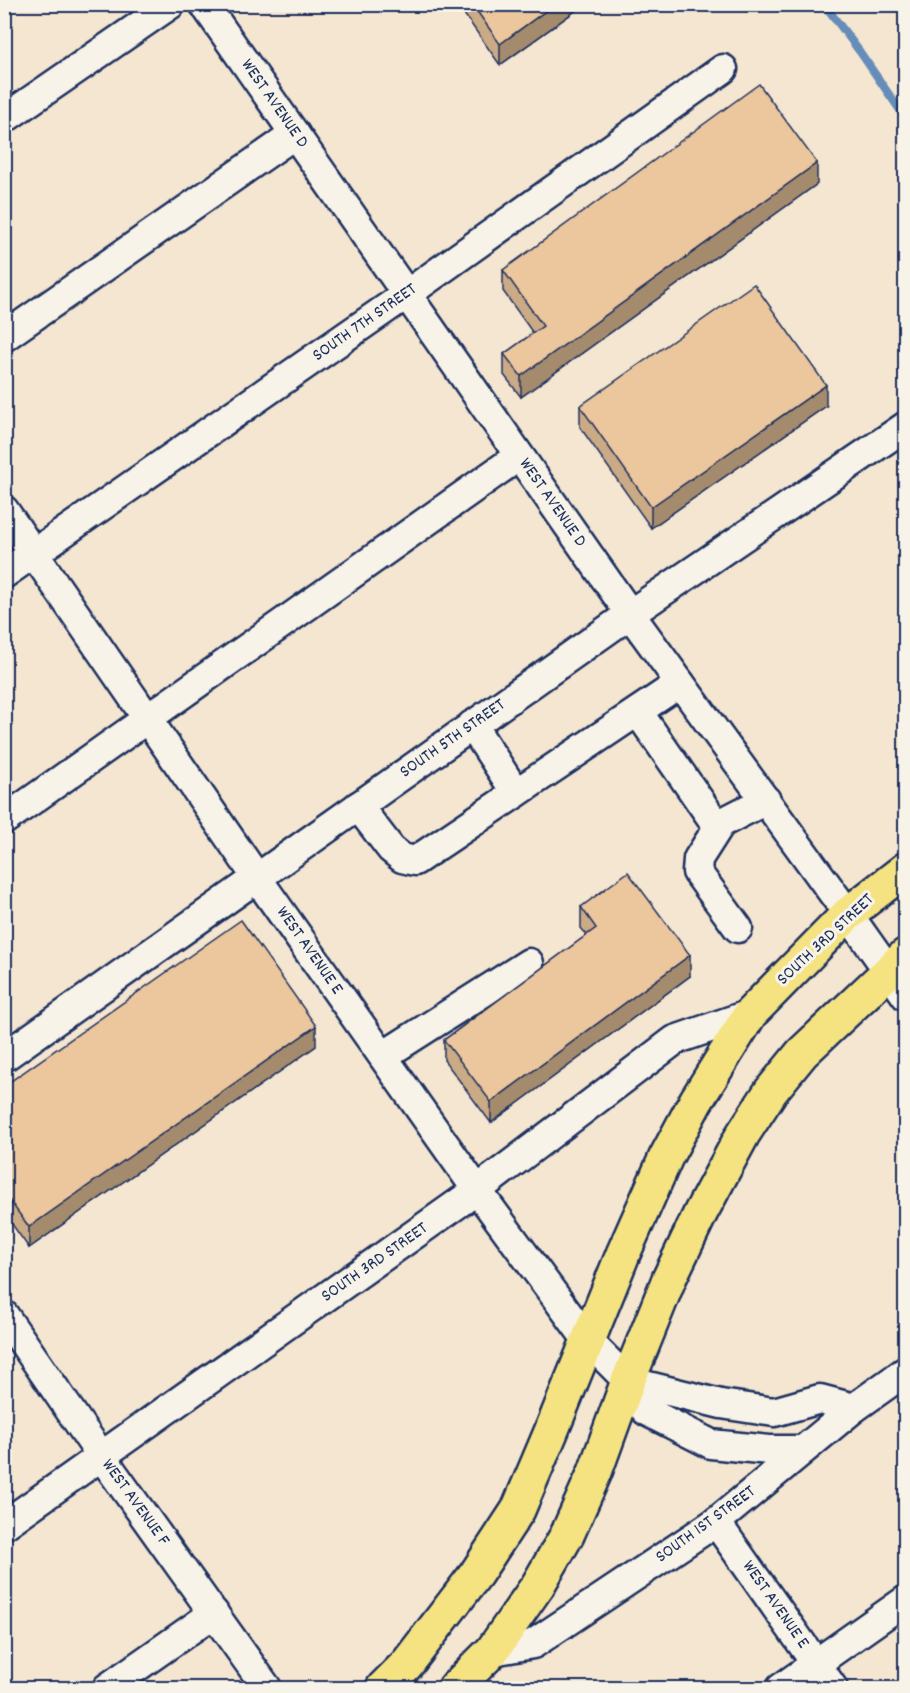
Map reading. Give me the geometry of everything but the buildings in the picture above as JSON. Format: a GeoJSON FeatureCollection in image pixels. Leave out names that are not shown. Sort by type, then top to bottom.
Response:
{"type":"FeatureCollection","features":[{"type":"Feature","properties":{"kind":"main road","name":"SOUTH 3RD STREET"},"geometry":{"type":"LineString","coordinates":[[588,1341],[666,1157],[696,1101],[750,1014],[848,914],[906,869]]}},
{"type":"Feature","properties":{"kind":"main road"},"geometry":{"type":"LineString","coordinates":[[455,1689],[492,1652],[538,1585],[567,1535],[595,1472],[669,1279],[696,1221],[743,1134],[771,1091],[802,1053],[900,974]]}},
{"type":"Feature","properties":{"kind":"main road"},"geometry":{"type":"LineString","coordinates":[[383,1689],[407,1664],[469,1583],[518,1510],[588,1341]]}},
{"type":"Feature","properties":{"kind":"street"},"geometry":{"type":"LineString","coordinates":[[4,119],[171,4]]}},
{"type":"Feature","properties":{"kind":"street","name":"WEST AVENUE D"},"geometry":{"type":"LineString","coordinates":[[204,4],[630,614],[848,914],[900,974]]}},
{"type":"Feature","properties":{"kind":"street","name":"SOUTH 7TH STREET"},"geometry":{"type":"LineString","coordinates":[[4,574],[407,294],[723,69]]}},
{"type":"Feature","properties":{"kind":"street"},"geometry":{"type":"LineString","coordinates":[[4,337],[295,134]]}},
{"type":"Feature","properties":{"kind":"street","name":"SOUTH 5TH STREET"},"geometry":{"type":"LineString","coordinates":[[4,1057],[630,614],[906,426]]}},
{"type":"Feature","properties":{"kind":"street"},"geometry":{"type":"LineString","coordinates":[[4,819],[519,456]]}},
{"type":"Feature","properties":{"kind":"street","name":"WEST AVENUE E"},"geometry":{"type":"LineString","coordinates":[[4,510],[257,878],[477,1190],[588,1341],[628,1381],[646,1411],[711,1444],[769,1450],[802,1450]]}},
{"type":"Feature","properties":{"kind":"street"},"geometry":{"type":"LineString","coordinates":[[358,806],[391,849],[402,858],[416,861],[680,683]]}},
{"type":"Feature","properties":{"kind":"street"},"geometry":{"type":"LineString","coordinates":[[638,712],[711,817],[721,823]]}},
{"type":"Feature","properties":{"kind":"street"},"geometry":{"type":"LineString","coordinates":[[472,725],[516,794]]}},
{"type":"Feature","properties":{"kind":"street"},"geometry":{"type":"LineString","coordinates":[[738,928],[698,873],[698,859],[721,823],[766,800]]}},
{"type":"Feature","properties":{"kind":"street"},"geometry":{"type":"LineString","coordinates":[[383,1056],[529,963]]}},
{"type":"Feature","properties":{"kind":"street","name":"SOUTH 3RD STREET"},"geometry":{"type":"LineString","coordinates":[[4,1525],[477,1190],[675,1040],[750,1014]]}},
{"type":"Feature","properties":{"kind":"street","name":"WEST AVENUE F"},"geometry":{"type":"LineString","coordinates":[[4,1315],[267,1689]]}},
{"type":"Feature","properties":{"kind":"street","name":"SOUTH 1ST STREET"},"geometry":{"type":"LineString","coordinates":[[492,1652],[533,1644],[716,1522],[854,1408],[906,1371]]}},
{"type":"Feature","properties":{"kind":"street"},"geometry":{"type":"LineString","coordinates":[[628,1381],[721,1404],[774,1412],[820,1399],[854,1408]]}},
{"type":"Feature","properties":{"kind":"street","name":"WEST AVENUE E"},"geometry":{"type":"LineString","coordinates":[[716,1522],[833,1689]]}},
{"type":"Feature","properties":{"kind":"street"},"geometry":{"type":"LineString","coordinates":[[781,1689],[906,1600]]}},
{"type":"Feature","properties":{"kind":"street"},"geometry":{"type":"LineString","coordinates":[[107,1689],[214,1613]]}},
{"type":"Feature","properties":{"kind":"waterway"},"geometry":{"type":"LineString","coordinates":[[824,4],[906,119]]}}]}
